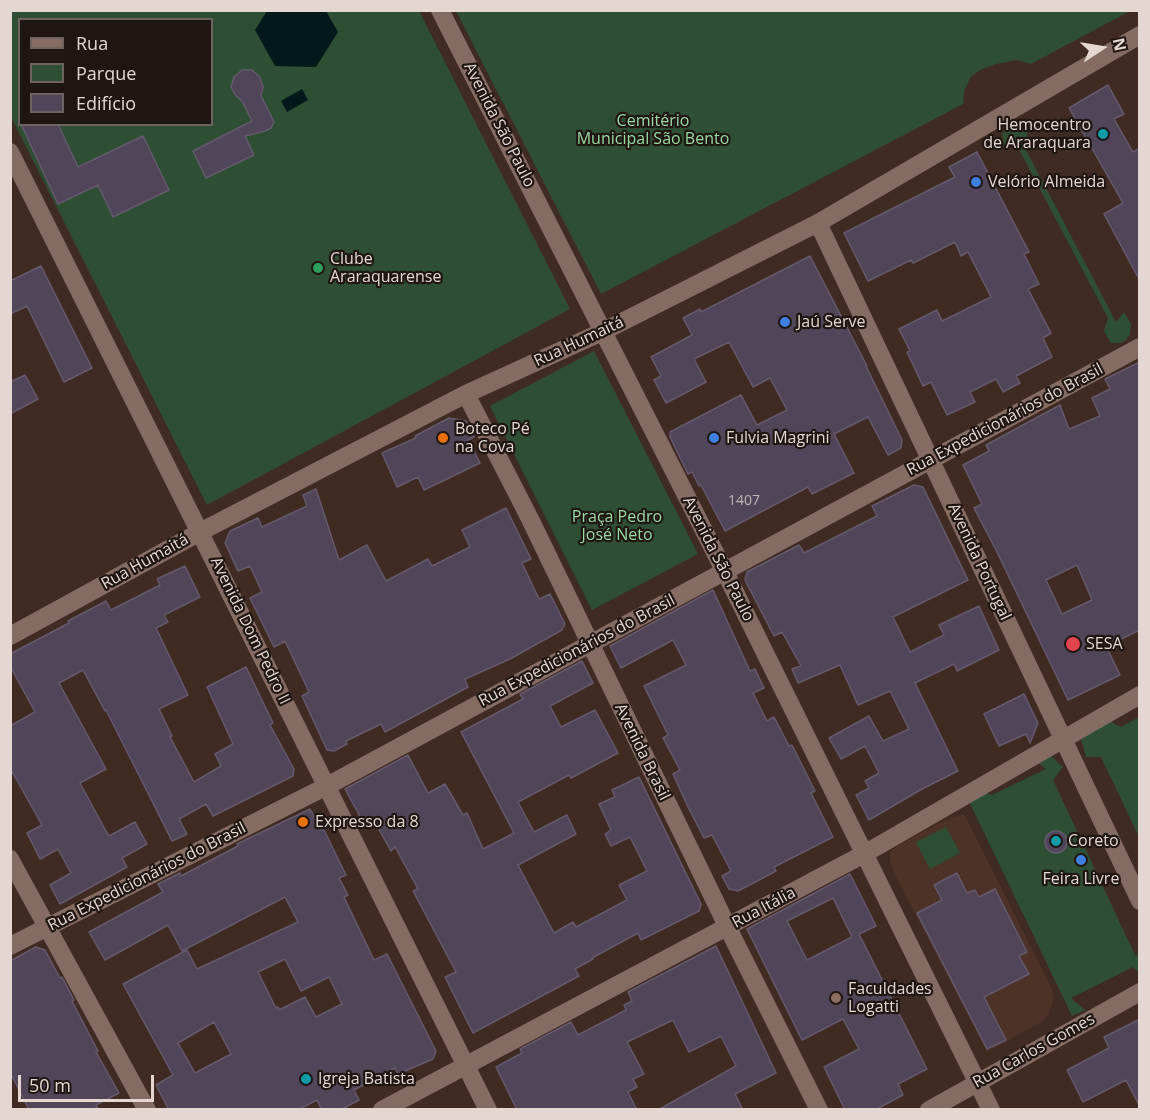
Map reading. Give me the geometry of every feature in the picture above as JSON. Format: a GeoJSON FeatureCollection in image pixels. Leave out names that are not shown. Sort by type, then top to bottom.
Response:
{"type":"FeatureCollection","features":[{"type":"Feature","properties":{"kind":"street","name":"Avenida São Paulo"},"geometry":{"type":"LineString","coordinates":[[440,10],[725,572],[991,1110]]}},
{"type":"Feature","properties":{"kind":"street","name":"Rua Humaitá"},"geometry":{"type":"LineString","coordinates":[[10,636],[200,532],[466,394],[604,331],[818,223],[1140,34]]}},
{"type":"Feature","properties":{"kind":"street","name":"Avenida Dom Pedro II"},"geometry":{"type":"LineString","coordinates":[[10,152],[489,1110]]}},
{"type":"Feature","properties":{"kind":"street","name":"Avenida Portugal"},"geometry":{"type":"LineString","coordinates":[[818,223],[1140,901]]}},
{"type":"Feature","properties":{"kind":"street","name":"Rua Expedicionários do Brasil"},"geometry":{"type":"LineString","coordinates":[[10,946],[327,786],[1140,347]]}},
{"type":"Feature","properties":{"kind":"street","name":"Avenida Brasil"},"geometry":{"type":"LineString","coordinates":[[466,394],[530,519],[819,1110]]}},
{"type":"Feature","properties":{"kind":"street","name":"Rua Itália"},"geometry":{"type":"LineString","coordinates":[[382,1110],[864,854],[1140,695]]}},
{"type":"Feature","properties":{"kind":"street"},"geometry":{"type":"LineString","coordinates":[[10,859],[147,1110]]}},
{"type":"Feature","properties":{"kind":"street","name":"Rua Carlos Gomes"},"geometry":{"type":"LineString","coordinates":[[929,1110],[1140,992]]}},
{"type":"Feature","properties":{"kind":"shaded area"},"geometry":{"type":"Polygon","coordinates":[[[267,11],[326,11],[338,32],[316,67],[275,66],[255,30],[267,11]]]}},
{"type":"Feature","properties":{"kind":"shaded area"},"geometry":{"type":"Polygon","coordinates":[[[302,89],[308,100],[287,112],[281,101],[302,89]]]}},
{"type":"Feature","properties":{"kind":"shaded area"},"geometry":{"type":"Polygon","coordinates":[[[964,814],[1052,989],[1054,999],[1049,1014],[1043,1021],[987,1052],[894,873],[890,861],[890,852],[897,846],[943,821],[964,814]]]}},
{"type":"Feature","properties":{"kind":"green space","name":"Clube Araraquarense"},"geometry":{"type":"Polygon","coordinates":[[[11,11],[419,11],[570,309],[207,505],[11,117],[11,11]]]}},
{"type":"Feature","properties":{"kind":"green space","name":"Cemitério Municipal São Bento"},"geometry":{"type":"Polygon","coordinates":[[[456,11],[1130,11],[1031,64],[1017,60],[980,70],[970,78],[964,92],[963,104],[601,294],[456,11]]]}},
{"type":"Feature","properties":{"kind":"green space"},"geometry":{"type":"Polygon","coordinates":[[[1012,124],[1022,125],[1028,130],[1025,148],[1116,322],[1124,312],[1131,324],[1130,334],[1121,343],[1111,343],[1104,331],[1108,318],[1013,138],[1004,147],[1002,135],[1005,128],[1012,124]]]}},
{"type":"Feature","properties":{"kind":"green space","name":"Praça Pedro José Neto"},"geometry":{"type":"Polygon","coordinates":[[[594,351],[698,554],[592,610],[490,406],[594,351]]]}},
{"type":"Feature","properties":{"kind":"green space"},"geometry":{"type":"Polygon","coordinates":[[[1139,717],[1139,837],[1101,757],[1086,757],[1080,736],[1103,718],[1121,727],[1139,717]]]}},
{"type":"Feature","properties":{"kind":"green space"},"geometry":{"type":"Polygon","coordinates":[[[1049,754],[1063,767],[1053,780],[1136,957],[1139,949],[1139,973],[1133,967],[1071,998],[1085,1010],[1072,1016],[967,797],[978,791],[992,795],[1046,769],[1036,761],[1049,754]]]}},
{"type":"Feature","properties":{"kind":"green space"},"geometry":{"type":"Polygon","coordinates":[[[946,827],[960,853],[930,869],[916,842],[946,827]]]}},
{"type":"Feature","properties":{"kind":"building"},"geometry":{"type":"Polygon","coordinates":[[[242,70],[252,70],[260,77],[263,87],[261,96],[274,122],[271,128],[265,131],[245,136],[254,155],[206,178],[193,151],[252,121],[242,101],[231,87],[234,77],[242,70]]]}},
{"type":"Feature","properties":{"kind":"building","name":"Hemocentro de Araraquara"},"geometry":{"type":"Polygon","coordinates":[[[1108,85],[1124,114],[1114,119],[1133,152],[1140,148],[1140,281],[1104,214],[1123,203],[1069,108],[1108,85]]]}},
{"type":"Feature","properties":{"kind":"building"},"geometry":{"type":"Polygon","coordinates":[[[22,126],[59,126],[78,167],[143,136],[169,190],[113,217],[98,185],[58,204],[22,126]]]}},
{"type":"Feature","properties":{"kind":"building"},"geometry":{"type":"Polygon","coordinates":[[[977,152],[1029,252],[1024,254],[1039,284],[1028,289],[1051,333],[1043,338],[1052,357],[1016,376],[1020,383],[1003,392],[996,379],[970,392],[975,402],[947,415],[931,382],[923,386],[899,329],[937,310],[942,321],[991,297],[968,252],[961,256],[955,242],[913,263],[911,260],[868,281],[844,233],[955,177],[949,167],[977,152]]]}},
{"type":"Feature","properties":{"kind":"building"},"geometry":{"type":"Polygon","coordinates":[[[810,256],[867,366],[902,440],[901,448],[888,455],[868,417],[834,434],[854,473],[812,494],[808,487],[725,531],[701,485],[699,486],[692,472],[688,474],[670,437],[670,432],[741,395],[757,425],[787,410],[770,378],[753,387],[729,342],[694,359],[706,382],[666,403],[654,380],[661,376],[651,357],[692,335],[683,318],[700,309],[701,312],[810,256]]]}},
{"type":"Feature","properties":{"kind":"building"},"geometry":{"type":"Polygon","coordinates":[[[41,266],[92,368],[64,382],[27,306],[10,314],[10,281],[41,266]]]}},
{"type":"Feature","properties":{"kind":"building"},"geometry":{"type":"Polygon","coordinates":[[[1140,362],[1140,630],[1106,646],[1120,675],[1068,700],[974,508],[982,504],[963,465],[989,451],[986,445],[1060,405],[1069,429],[1100,416],[1092,398],[1110,389],[1105,379],[1140,362]],[[1077,565],[1046,580],[1062,614],[1092,600],[1077,565]]]}},
{"type":"Feature","properties":{"kind":"building"},"geometry":{"type":"Polygon","coordinates":[[[25,375],[38,399],[10,414],[10,382],[25,375]]]}},
{"type":"Feature","properties":{"kind":"building"},"geometry":{"type":"Polygon","coordinates":[[[449,418],[466,421],[474,437],[468,440],[480,463],[424,490],[418,477],[397,487],[382,453],[416,438],[415,436],[449,418]]]}},
{"type":"Feature","properties":{"kind":"building"},"geometry":{"type":"Polygon","coordinates":[[[914,485],[923,487],[968,580],[893,617],[910,652],[944,635],[939,625],[979,606],[999,650],[957,671],[954,664],[915,683],[958,771],[869,820],[856,795],[869,788],[865,781],[879,773],[865,746],[841,759],[829,738],[869,716],[883,741],[909,729],[890,691],[858,705],[840,665],[798,683],[792,669],[801,666],[782,632],[774,636],[745,580],[747,572],[799,545],[804,553],[877,516],[872,506],[914,485]]]}},
{"type":"Feature","properties":{"kind":"building"},"geometry":{"type":"Polygon","coordinates":[[[316,489],[339,560],[367,545],[386,581],[428,559],[432,566],[470,547],[462,530],[506,508],[531,559],[522,563],[539,599],[550,594],[565,624],[562,630],[510,659],[465,679],[468,687],[385,732],[381,724],[346,741],[347,744],[334,751],[327,750],[302,696],[309,692],[285,641],[274,647],[250,598],[262,592],[250,566],[238,571],[225,543],[230,531],[258,518],[262,527],[307,506],[303,495],[316,489]]]}},
{"type":"Feature","properties":{"kind":"building"},"geometry":{"type":"Polygon","coordinates":[[[185,566],[200,597],[164,615],[168,622],[156,628],[188,695],[159,709],[172,736],[170,737],[194,782],[221,766],[215,754],[233,744],[207,687],[246,667],[273,723],[270,725],[294,769],[293,776],[213,816],[206,804],[179,819],[187,834],[172,841],[106,710],[83,670],[59,683],[106,769],[80,783],[107,833],[109,836],[135,822],[147,844],[122,858],[127,867],[60,904],[50,885],[71,873],[58,849],[40,859],[27,833],[42,825],[10,768],[10,726],[35,712],[10,666],[10,654],[106,601],[111,610],[160,585],[157,579],[185,566]]]}},
{"type":"Feature","properties":{"kind":"building"},"geometry":{"type":"Polygon","coordinates":[[[713,590],[750,671],[755,669],[764,688],[753,693],[767,721],[774,717],[789,746],[792,745],[815,791],[811,793],[833,837],[774,867],[776,871],[738,891],[729,889],[722,876],[731,871],[712,835],[704,838],[688,807],[673,774],[680,770],[663,738],[668,735],[644,686],[686,665],[673,640],[621,668],[610,646],[713,590]]]}},
{"type":"Feature","properties":{"kind":"building"},"geometry":{"type":"Polygon","coordinates":[[[582,661],[593,683],[550,706],[561,727],[595,710],[618,753],[571,778],[569,775],[518,802],[534,832],[567,815],[576,834],[518,865],[554,933],[573,922],[576,927],[627,900],[619,885],[647,871],[630,837],[611,846],[605,834],[611,830],[599,804],[615,797],[612,790],[639,777],[701,904],[699,911],[641,940],[638,933],[575,969],[579,976],[473,1033],[445,977],[456,972],[413,891],[418,889],[395,847],[391,851],[372,817],[363,822],[345,789],[408,755],[428,793],[445,784],[463,815],[467,813],[483,849],[514,833],[461,732],[523,699],[520,694],[582,661]]]}},
{"type":"Feature","properties":{"kind":"building"},"geometry":{"type":"Polygon","coordinates":[[[1024,694],[1038,723],[1030,743],[1026,734],[999,746],[984,714],[1024,694]]]}},
{"type":"Feature","properties":{"kind":"building"},"geometry":{"type":"Polygon","coordinates":[[[310,809],[321,830],[323,828],[346,875],[339,878],[348,895],[344,897],[374,960],[387,954],[436,1051],[433,1059],[398,1074],[395,1068],[354,1090],[359,1100],[340,1110],[322,1110],[317,1100],[298,1110],[169,1110],[156,1085],[173,1075],[123,984],[187,950],[197,969],[298,922],[285,897],[182,951],[168,925],[105,960],[89,932],[163,892],[158,884],[180,873],[181,876],[238,846],[237,844],[310,809]],[[285,959],[258,972],[276,1008],[278,1007],[279,1010],[305,997],[316,1017],[342,1004],[329,977],[301,991],[285,959]],[[214,1022],[178,1043],[195,1073],[231,1054],[214,1022]]]}},
{"type":"Feature","properties":{"kind":"building","name":"Coreto"},"geometry":{"type":"Polygon","coordinates":[[[1056,831],[1064,834],[1067,842],[1064,850],[1056,853],[1048,850],[1045,842],[1048,834],[1056,831]]]}},
{"type":"Feature","properties":{"kind":"building"},"geometry":{"type":"Polygon","coordinates":[[[957,873],[967,893],[975,890],[979,897],[995,889],[1027,952],[1019,956],[1029,974],[984,997],[1006,1040],[987,1049],[917,913],[942,900],[934,885],[957,873]]]}},
{"type":"Feature","properties":{"kind":"building"},"geometry":{"type":"Polygon","coordinates":[[[850,874],[876,926],[859,934],[927,1069],[898,1084],[903,1095],[875,1110],[845,1110],[824,1067],[859,1049],[843,1019],[802,1040],[747,929],[850,874]],[[833,898],[787,921],[807,960],[852,937],[833,898]]]}},
{"type":"Feature","properties":{"kind":"building"},"geometry":{"type":"Polygon","coordinates":[[[716,946],[776,1073],[735,1094],[743,1110],[658,1110],[736,1066],[721,1036],[689,1052],[673,1020],[627,1042],[644,1074],[633,1079],[637,1087],[628,1092],[637,1110],[517,1110],[496,1067],[522,1053],[520,1049],[571,1022],[578,1035],[626,1010],[624,1005],[632,1001],[628,992],[716,946]]]}},
{"type":"Feature","properties":{"kind":"building"},"geometry":{"type":"Polygon","coordinates":[[[36,947],[45,950],[60,978],[62,977],[98,1051],[96,1052],[119,1093],[96,1105],[99,1110],[29,1110],[10,1072],[10,961],[36,947]]]}},
{"type":"Feature","properties":{"kind":"building"},"geometry":{"type":"Polygon","coordinates":[[[1140,1019],[1140,1107],[1126,1080],[1083,1102],[1067,1070],[1109,1048],[1104,1037],[1140,1019]]]}},
{"type":"Feature","properties":{"kind":"place","name":"Hemocentro de Araraquara"},"geometry":{"type":"Point","coordinates":[1103,134]}},
{"type":"Feature","properties":{"kind":"place","name":"Velório Almeida"},"geometry":{"type":"Point","coordinates":[976,182]}},
{"type":"Feature","properties":{"kind":"place","name":"Clube Araraquarense"},"geometry":{"type":"Point","coordinates":[318,268]}},
{"type":"Feature","properties":{"kind":"place","name":"Jaú Serve"},"geometry":{"type":"Point","coordinates":[785,322]}},
{"type":"Feature","properties":{"kind":"place","name":"Boteco Pé na Cova"},"geometry":{"type":"Point","coordinates":[443,438]}},
{"type":"Feature","properties":{"kind":"place","name":"Fulvia Magrini"},"geometry":{"type":"Point","coordinates":[714,438]}},
{"type":"Feature","properties":{"kind":"place","name":"SESA"},"geometry":{"type":"Point","coordinates":[1073,644]}},
{"type":"Feature","properties":{"kind":"place","name":"Expresso da 8"},"geometry":{"type":"Point","coordinates":[303,822]}},
{"type":"Feature","properties":{"kind":"place","name":"Coreto"},"geometry":{"type":"Point","coordinates":[1056,841]}},
{"type":"Feature","properties":{"kind":"place","name":"Feira Livre"},"geometry":{"type":"Point","coordinates":[1081,860]}},
{"type":"Feature","properties":{"kind":"place","name":"Faculdades Logatti"},"geometry":{"type":"Point","coordinates":[836,998]}},
{"type":"Feature","properties":{"kind":"place","name":"Igreja Batista"},"geometry":{"type":"Point","coordinates":[306,1079]}}]}
